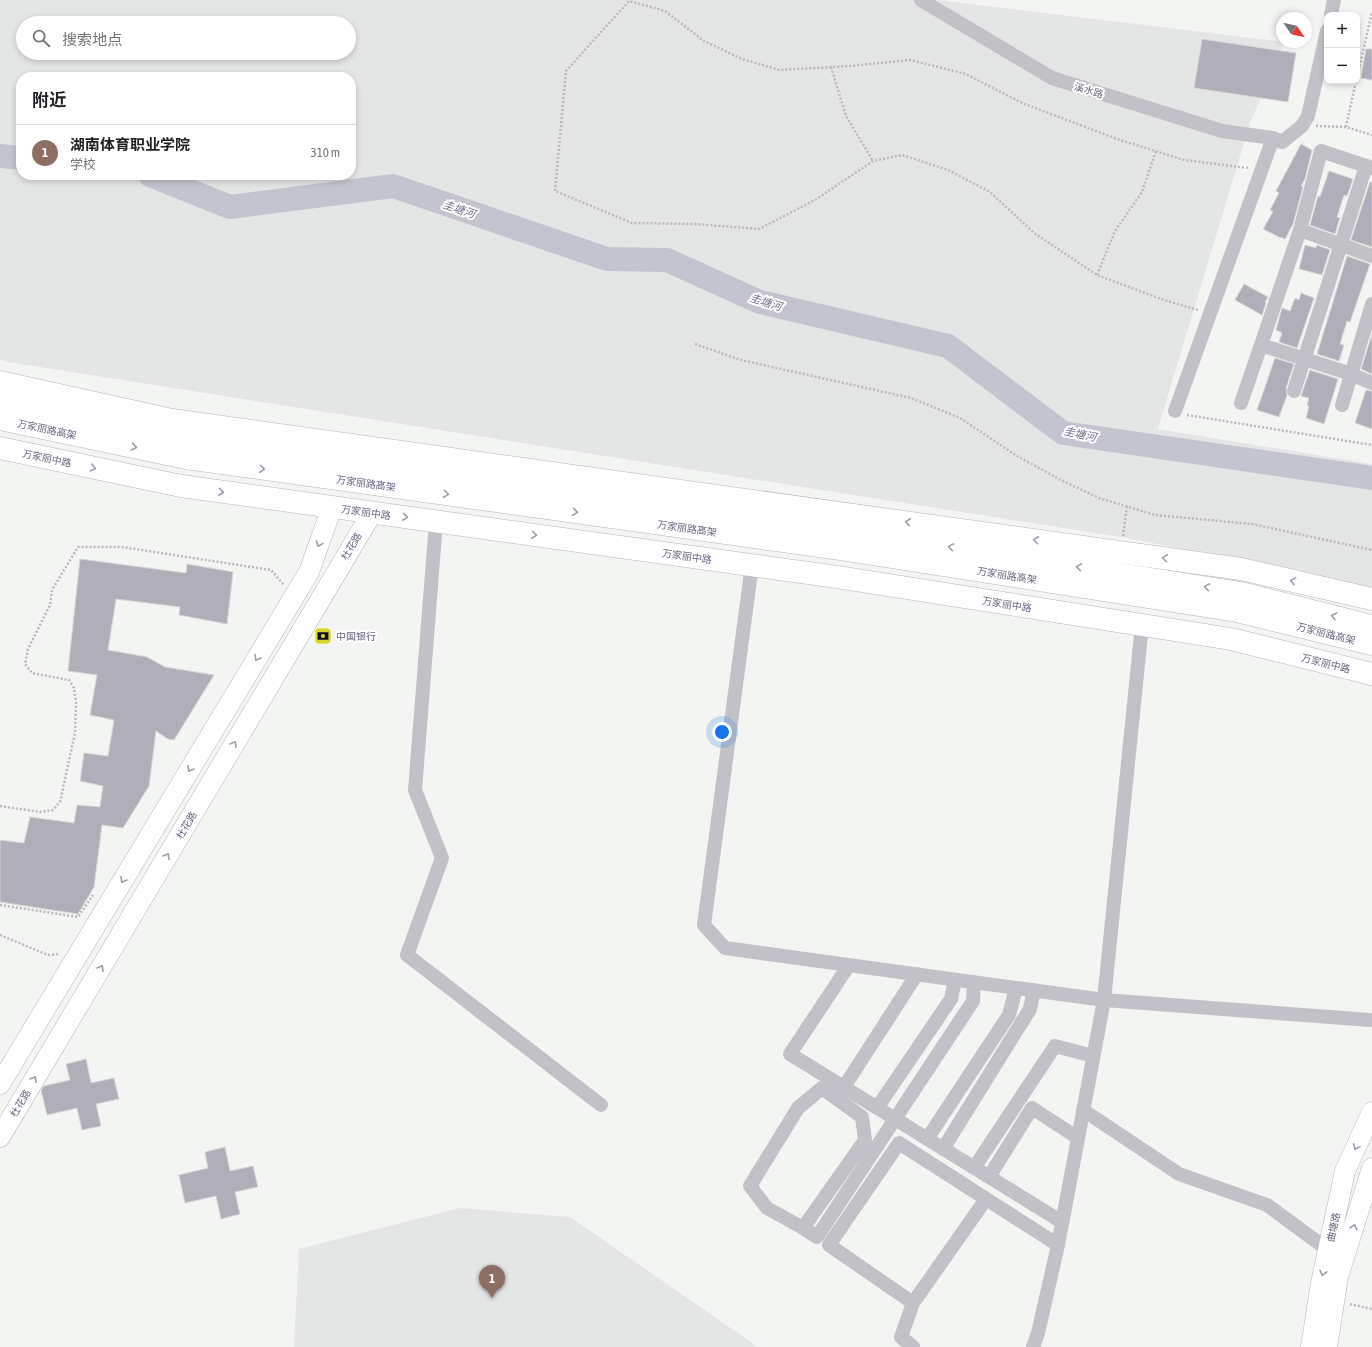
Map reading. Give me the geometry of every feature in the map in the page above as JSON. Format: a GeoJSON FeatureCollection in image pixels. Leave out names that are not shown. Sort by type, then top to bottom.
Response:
{"type":"FeatureCollection","features":[{"type":"Feature","properties":{"kind":"main road"},"geometry":{"type":"LineString","coordinates":[[0,382],[172,420],[1241,569],[1372,599]]}},
{"type":"Feature","properties":{"kind":"main road","name":"万家丽路高架"},"geometry":{"type":"LineString","coordinates":[[0,400],[189,440],[844,531],[1241,593],[1372,626]]}},
{"type":"Feature","properties":{"kind":"main road","name":"万家丽路高架"},"geometry":{"type":"LineString","coordinates":[[0,419],[186,458],[841,549],[1237,611],[1372,644]]}},
{"type":"Feature","properties":{"kind":"main road","name":"万家丽中路"},"geometry":{"type":"LineString","coordinates":[[0,448],[181,486],[837,577],[1231,639],[1372,674]]}},
{"type":"Feature","properties":{"kind":"street","name":"溪水路"},"geometry":{"type":"LineString","coordinates":[[921,0],[1052,78],[1222,131],[1273,138],[1282,142],[1302,126]]}},
{"type":"Feature","properties":{"kind":"street"},"geometry":{"type":"LineString","coordinates":[[1332,12],[1334,0]]}},
{"type":"Feature","properties":{"kind":"street"},"geometry":{"type":"LineString","coordinates":[[1302,126],[1308,116],[1324,44]]}},
{"type":"Feature","properties":{"kind":"street"},"geometry":{"type":"LineString","coordinates":[[1175,411],[1273,138]]}},
{"type":"Feature","properties":{"kind":"street"},"geometry":{"type":"LineString","coordinates":[[1241,403],[1300,230],[1321,151],[1369,167],[1341,244],[1294,391]]}},
{"type":"Feature","properties":{"kind":"street"},"geometry":{"type":"LineString","coordinates":[[1300,230],[1372,256]]}},
{"type":"Feature","properties":{"kind":"street"},"geometry":{"type":"LineString","coordinates":[[1342,405],[1372,304]]}},
{"type":"Feature","properties":{"kind":"street"},"geometry":{"type":"LineString","coordinates":[[1261,345],[1351,374],[1372,383]]}},
{"type":"Feature","properties":{"kind":"street"},"geometry":{"type":"LineString","coordinates":[[0,1084],[309,572],[332,507]]}},
{"type":"Feature","properties":{"kind":"street","name":"杜花路"},"geometry":{"type":"LineString","coordinates":[[0,1137],[372,513]]}},
{"type":"Feature","properties":{"kind":"street"},"geometry":{"type":"LineString","coordinates":[[436,522],[415,790],[442,858],[407,955],[601,1105]]}},
{"type":"Feature","properties":{"kind":"street"},"geometry":{"type":"LineString","coordinates":[[752,565],[704,925],[725,948],[1104,1000],[1370,1020]]}},
{"type":"Feature","properties":{"kind":"street"},"geometry":{"type":"LineString","coordinates":[[1033,1347],[1038,1333],[1058,1245],[1104,1000],[1142,625]]}},
{"type":"Feature","properties":{"kind":"street"},"geometry":{"type":"LineString","coordinates":[[848,965],[790,1054],[1062,1222]]}},
{"type":"Feature","properties":{"kind":"street"},"geometry":{"type":"LineString","coordinates":[[844,1087],[917,974]]}},
{"type":"Feature","properties":{"kind":"street"},"geometry":{"type":"LineString","coordinates":[[877,1108],[951,999],[955,980]]}},
{"type":"Feature","properties":{"kind":"street"},"geometry":{"type":"LineString","coordinates":[[823,1241],[895,1119],[973,1001],[974,982]]}},
{"type":"Feature","properties":{"kind":"street"},"geometry":{"type":"LineString","coordinates":[[927,1138],[1009,1015],[1016,988]]}},
{"type":"Feature","properties":{"kind":"street"},"geometry":{"type":"LineString","coordinates":[[943,1149],[1030,1009],[1034,990]]}},
{"type":"Feature","properties":{"kind":"street"},"geometry":{"type":"LineString","coordinates":[[974,1168],[1055,1046],[1094,1056]]}},
{"type":"Feature","properties":{"kind":"street"},"geometry":{"type":"LineString","coordinates":[[803,1228],[865,1140],[862,1117],[822,1088],[798,1108],[750,1186],[767,1208],[823,1241],[913,1303]]}},
{"type":"Feature","properties":{"kind":"street"},"geometry":{"type":"LineString","coordinates":[[1019,1100],[1078,1138]]}},
{"type":"Feature","properties":{"kind":"street"},"geometry":{"type":"LineString","coordinates":[[989,1177],[1032,1108]]}},
{"type":"Feature","properties":{"kind":"street"},"geometry":{"type":"LineString","coordinates":[[1083,1110],[1179,1174],[1267,1205],[1336,1255]]}},
{"type":"Feature","properties":{"kind":"street","name":"曲塘路"},"geometry":{"type":"LineString","coordinates":[[1327,1347],[1338,1277],[1336,1255],[1345,1172],[1372,1112]]}},
{"type":"Feature","properties":{"kind":"street"},"geometry":{"type":"LineString","coordinates":[[823,1241],[899,1143],[1058,1245]]}},
{"type":"Feature","properties":{"kind":"street","name":"曲塘路"},"geometry":{"type":"LineString","coordinates":[[1311,1347],[1321,1283],[1336,1255],[1372,1171]]}},
{"type":"Feature","properties":{"kind":"street"},"geometry":{"type":"LineString","coordinates":[[913,1347],[901,1337],[913,1303],[986,1198]]}},
{"type":"Feature","properties":{"kind":"path"},"geometry":{"type":"LineString","coordinates":[[1210,314],[1164,300],[1097,275],[1034,233],[990,192],[948,170],[902,155],[873,162],[815,200],[759,229],[695,224],[632,223],[555,191],[566,71],[629,1],[665,11],[704,41],[742,59],[780,70],[910,60],[966,74],[1022,103],[1117,139],[1184,160],[1262,169]]}},
{"type":"Feature","properties":{"kind":"path"},"geometry":{"type":"LineString","coordinates":[[1360,65],[1372,12]]}},
{"type":"Feature","properties":{"kind":"path"},"geometry":{"type":"LineString","coordinates":[[831,67],[846,116],[873,162]]}},
{"type":"Feature","properties":{"kind":"path"},"geometry":{"type":"LineString","coordinates":[[1346,127],[1355,84]]}},
{"type":"Feature","properties":{"kind":"path"},"geometry":{"type":"LineString","coordinates":[[1302,126],[1346,127],[1372,135]]}},
{"type":"Feature","properties":{"kind":"path"},"geometry":{"type":"LineString","coordinates":[[1097,275],[1115,231],[1142,192],[1156,151]]}},
{"type":"Feature","properties":{"kind":"path"},"geometry":{"type":"LineString","coordinates":[[695,344],[741,360],[910,398],[960,418],[1017,456],[1061,480],[1099,498],[1155,515],[1252,524],[1372,550]]}},
{"type":"Feature","properties":{"kind":"path"},"geometry":{"type":"LineString","coordinates":[[1175,411],[1179,414],[1372,445]]}},
{"type":"Feature","properties":{"kind":"path"},"geometry":{"type":"LineString","coordinates":[[1121,552],[1127,506]]}},
{"type":"Feature","properties":{"kind":"path"},"geometry":{"type":"LineString","coordinates":[[0,806],[40,812],[53,810],[60,802],[75,734],[76,702],[74,688],[69,680],[32,673],[25,664],[28,649],[50,605],[52,590],[78,546],[122,547],[271,570],[287,589]]}},
{"type":"Feature","properties":{"kind":"path"},"geometry":{"type":"LineString","coordinates":[[0,935],[48,955],[64,954]]}},
{"type":"Feature","properties":{"kind":"path"},"geometry":{"type":"LineString","coordinates":[[1349,1304],[1372,1309]]}},
{"type":"Feature","properties":{"kind":"shaded area"},"geometry":{"type":"Polygon","coordinates":[[[0,0],[938,0],[1276,41],[1276,48],[1282,48],[1250,123],[1158,429],[1372,464],[1372,588],[1127,538],[8,362],[0,359],[0,0]]]}},
{"type":"Feature","properties":{"kind":"shaded area"},"geometry":{"type":"Polygon","coordinates":[[[460,1208],[570,1217],[758,1347],[294,1347],[299,1249],[460,1208]]]}},
{"type":"Feature","properties":{"kind":"building"},"geometry":{"type":"Polygon","coordinates":[[[1202,39],[1296,53],[1288,102],[1194,88],[1202,39]]]}},
{"type":"Feature","properties":{"kind":"building"},"geometry":{"type":"Polygon","coordinates":[[[1366,49],[1372,49],[1372,80],[1361,78],[1366,49]]]}},
{"type":"Feature","properties":{"kind":"building"},"geometry":{"type":"Polygon","coordinates":[[[1301,144],[1312,150],[1305,179],[1301,186],[1303,187],[1293,224],[1285,239],[1263,229],[1273,212],[1270,210],[1279,193],[1276,191],[1301,144]]]}},
{"type":"Feature","properties":{"kind":"building"},"geometry":{"type":"Polygon","coordinates":[[[1329,171],[1353,179],[1347,196],[1344,195],[1337,217],[1340,218],[1335,234],[1310,225],[1318,196],[1320,197],[1329,171]]]}},
{"type":"Feature","properties":{"kind":"building"},"geometry":{"type":"Polygon","coordinates":[[[1370,182],[1372,182],[1372,247],[1351,240],[1370,182]]]}},
{"type":"Feature","properties":{"kind":"building"},"geometry":{"type":"Polygon","coordinates":[[[1305,245],[1316,248],[1317,245],[1330,250],[1322,275],[1299,269],[1305,245]]]}},
{"type":"Feature","properties":{"kind":"building"},"geometry":{"type":"Polygon","coordinates":[[[1347,256],[1370,264],[1350,322],[1347,321],[1340,344],[1344,345],[1339,361],[1317,354],[1347,256]]]}},
{"type":"Feature","properties":{"kind":"building"},"geometry":{"type":"Polygon","coordinates":[[[1244,284],[1268,297],[1265,302],[1262,315],[1235,300],[1244,284]]]}},
{"type":"Feature","properties":{"kind":"building"},"geometry":{"type":"Polygon","coordinates":[[[1301,293],[1314,298],[1297,348],[1279,342],[1282,333],[1276,330],[1282,308],[1290,311],[1295,298],[1299,300],[1301,293]]]}},
{"type":"Feature","properties":{"kind":"building"},"geometry":{"type":"Polygon","coordinates":[[[1372,334],[1372,374],[1361,369],[1372,334]]]}},
{"type":"Feature","properties":{"kind":"building"},"geometry":{"type":"Polygon","coordinates":[[[1275,358],[1294,364],[1286,388],[1287,395],[1279,417],[1257,410],[1275,358]]]}},
{"type":"Feature","properties":{"kind":"building"},"geometry":{"type":"Polygon","coordinates":[[[1310,370],[1338,379],[1324,424],[1306,418],[1309,398],[1301,396],[1310,370]]]}},
{"type":"Feature","properties":{"kind":"building"},"geometry":{"type":"Polygon","coordinates":[[[1366,390],[1372,391],[1372,429],[1355,423],[1366,390]]]}},
{"type":"Feature","properties":{"kind":"building"},"geometry":{"type":"Polygon","coordinates":[[[80,559],[186,573],[187,564],[233,572],[227,624],[179,615],[180,607],[116,599],[108,650],[147,657],[165,667],[214,675],[174,740],[168,739],[156,731],[149,786],[123,828],[102,825],[94,887],[78,914],[0,902],[0,840],[24,843],[30,817],[74,823],[77,805],[100,807],[103,786],[80,781],[84,753],[108,756],[114,720],[90,715],[97,675],[68,671],[80,559]]]}},
{"type":"Feature","properties":{"kind":"building"},"geometry":{"type":"Polygon","coordinates":[[[86,1059],[91,1083],[114,1078],[119,1099],[96,1104],[101,1126],[82,1130],[77,1108],[47,1115],[41,1090],[44,1086],[70,1080],[66,1064],[86,1059]]]}},
{"type":"Feature","properties":{"kind":"building"},"geometry":{"type":"Polygon","coordinates":[[[225,1147],[230,1171],[253,1166],[258,1187],[235,1192],[240,1214],[221,1219],[216,1196],[185,1203],[179,1175],[208,1168],[205,1152],[225,1147]]]}},
{"type":"Feature","properties":{"kind":"waterway","name":"圭塘河"},"geometry":{"type":"LineString","coordinates":[[0,156],[16,158]]}},
{"type":"Feature","properties":{"kind":"waterway","name":"圭塘河"},"geometry":{"type":"LineString","coordinates":[[162,180],[230,207],[393,186],[607,259],[667,260],[760,302],[948,346],[1063,433],[1372,478]]}},
{"type":"Feature","properties":{"kind":"place","name":"中国银行"},"geometry":{"type":"Point","coordinates":[323,636]}},
{"type":"Feature","properties":{"kind":"place","name":"湖南体育职业学院"},"geometry":{"type":"Point","coordinates":[492,1298]}}]}
